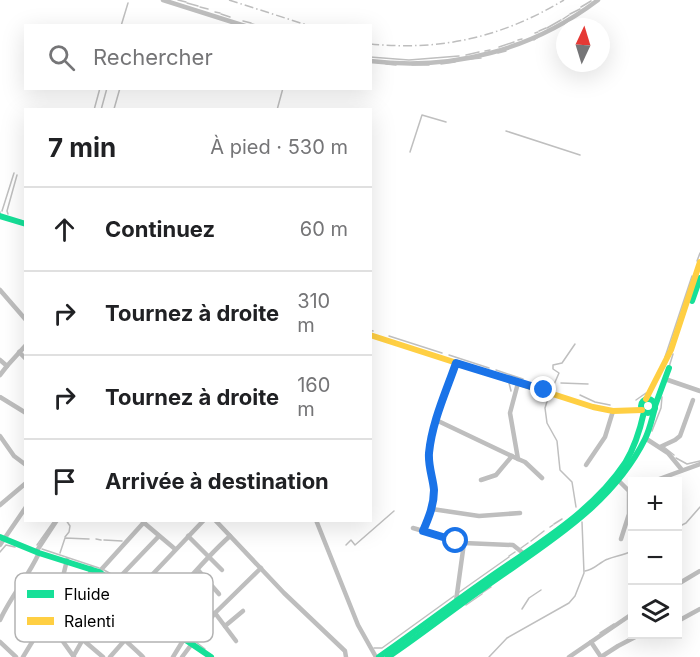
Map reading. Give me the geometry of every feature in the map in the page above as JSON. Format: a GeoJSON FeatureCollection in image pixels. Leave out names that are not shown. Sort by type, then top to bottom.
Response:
{"type":"FeatureCollection","features":[{"type":"Feature","properties":{"kind":"main road"},"geometry":{"type":"LineString","coordinates":[[0,216],[24,223]]}},
{"type":"Feature","properties":{"kind":"main road"},"geometry":{"type":"LineString","coordinates":[[378,657],[588,504],[645,438],[652,423],[655,407],[699,274],[700,262]]}},
{"type":"Feature","properties":{"kind":"main road"},"geometry":{"type":"LineString","coordinates":[[388,657],[558,536],[591,509],[618,480],[636,449],[641,429],[642,403],[662,374],[679,335]]}},
{"type":"Feature","properties":{"kind":"main road"},"geometry":{"type":"LineString","coordinates":[[372,336],[594,407],[651,413],[655,407]]}},
{"type":"Feature","properties":{"kind":"main road"},"geometry":{"type":"LineString","coordinates":[[616,411],[646,400],[652,400],[655,407]]}},
{"type":"Feature","properties":{"kind":"main road"},"geometry":{"type":"LineString","coordinates":[[1,540],[99,572]]}},
{"type":"Feature","properties":{"kind":"main road"},"geometry":{"type":"LineString","coordinates":[[188,642],[211,657]]}},
{"type":"Feature","properties":{"kind":"street"},"geometry":{"type":"LineString","coordinates":[[163,0],[239,24]]}},
{"type":"Feature","properties":{"kind":"street"},"geometry":{"type":"LineString","coordinates":[[372,61],[401,64],[435,63],[488,55],[550,32],[598,0]]}},
{"type":"Feature","properties":{"kind":"street"},"geometry":{"type":"LineString","coordinates":[[0,290],[24,317]]}},
{"type":"Feature","properties":{"kind":"street"},"geometry":{"type":"LineString","coordinates":[[0,375],[24,347]]}},
{"type":"Feature","properties":{"kind":"street"},"geometry":{"type":"LineString","coordinates":[[19,352],[24,357]]}},
{"type":"Feature","properties":{"kind":"street"},"geometry":{"type":"LineString","coordinates":[[0,360],[7,366]]}},
{"type":"Feature","properties":{"kind":"street"},"geometry":{"type":"LineString","coordinates":[[423,531],[432,509],[434,492],[429,454],[436,420],[456,363]]}},
{"type":"Feature","properties":{"kind":"street"},"geometry":{"type":"LineString","coordinates":[[665,379],[700,391]]}},
{"type":"Feature","properties":{"kind":"street"},"geometry":{"type":"LineString","coordinates":[[518,383],[510,413],[518,459]]}},
{"type":"Feature","properties":{"kind":"street"},"geometry":{"type":"LineString","coordinates":[[0,397],[24,412]]}},
{"type":"Feature","properties":{"kind":"street"},"geometry":{"type":"LineString","coordinates":[[660,447],[680,436],[693,400]]}},
{"type":"Feature","properties":{"kind":"street"},"geometry":{"type":"LineString","coordinates":[[585,465],[605,437],[616,411]]}},
{"type":"Feature","properties":{"kind":"street"},"geometry":{"type":"LineString","coordinates":[[436,420],[489,443],[525,462],[542,478]]}},
{"type":"Feature","properties":{"kind":"street"},"geometry":{"type":"LineString","coordinates":[[0,436],[14,456],[24,464]]}},
{"type":"Feature","properties":{"kind":"street"},"geometry":{"type":"LineString","coordinates":[[645,438],[673,458],[682,470]]}},
{"type":"Feature","properties":{"kind":"street"},"geometry":{"type":"LineString","coordinates":[[481,480],[496,475],[512,456]]}},
{"type":"Feature","properties":{"kind":"street"},"geometry":{"type":"LineString","coordinates":[[664,477],[700,464]]}},
{"type":"Feature","properties":{"kind":"street"},"geometry":{"type":"LineString","coordinates":[[618,480],[628,488]]}},
{"type":"Feature","properties":{"kind":"street"},"geometry":{"type":"LineString","coordinates":[[0,505],[24,485]]}},
{"type":"Feature","properties":{"kind":"street"},"geometry":{"type":"LineString","coordinates":[[432,509],[479,516],[520,513]]}},
{"type":"Feature","properties":{"kind":"street"},"geometry":{"type":"LineString","coordinates":[[1,540],[24,510]]}},
{"type":"Feature","properties":{"kind":"street"},"geometry":{"type":"LineString","coordinates":[[621,539],[628,517]]}},
{"type":"Feature","properties":{"kind":"street"},"geometry":{"type":"LineString","coordinates":[[30,573],[38,552],[56,522]]}},
{"type":"Feature","properties":{"kind":"street"},"geometry":{"type":"LineString","coordinates":[[99,572],[143,522]]}},
{"type":"Feature","properties":{"kind":"street"},"geometry":{"type":"LineString","coordinates":[[145,522],[175,549]]}},
{"type":"Feature","properties":{"kind":"street"},"geometry":{"type":"LineString","coordinates":[[153,573],[202,522]]}},
{"type":"Feature","properties":{"kind":"street"},"geometry":{"type":"LineString","coordinates":[[217,522],[317,626],[345,651],[346,657]]}},
{"type":"Feature","properties":{"kind":"street"},"geometry":{"type":"LineString","coordinates":[[317,522],[358,625],[378,657]]}},
{"type":"Feature","properties":{"kind":"street"},"geometry":{"type":"LineString","coordinates":[[413,528],[464,543],[513,545],[523,553]]}},
{"type":"Feature","properties":{"kind":"street"},"geometry":{"type":"LineString","coordinates":[[124,573],[159,536]]}},
{"type":"Feature","properties":{"kind":"street"},"geometry":{"type":"LineString","coordinates":[[188,536],[222,570]]}},
{"type":"Feature","properties":{"kind":"street"},"geometry":{"type":"LineString","coordinates":[[195,573],[208,556],[230,536]]}},
{"type":"Feature","properties":{"kind":"street"},"geometry":{"type":"LineString","coordinates":[[456,602],[464,543]]}},
{"type":"Feature","properties":{"kind":"street"},"geometry":{"type":"LineString","coordinates":[[64,573],[67,560]]}},
{"type":"Feature","properties":{"kind":"street"},"geometry":{"type":"LineString","coordinates":[[90,573],[91,568]]}},
{"type":"Feature","properties":{"kind":"street"},"geometry":{"type":"LineString","coordinates":[[236,641],[215,613],[261,568]]}},
{"type":"Feature","properties":{"kind":"street"},"geometry":{"type":"LineString","coordinates":[[682,582],[700,571]]}},
{"type":"Feature","properties":{"kind":"street"},"geometry":{"type":"LineString","coordinates":[[213,587],[219,594]]}},
{"type":"Feature","properties":{"kind":"street"},"geometry":{"type":"LineString","coordinates":[[0,620],[15,594]]}},
{"type":"Feature","properties":{"kind":"street"},"geometry":{"type":"LineString","coordinates":[[682,619],[700,609]]}},
{"type":"Feature","properties":{"kind":"street"},"geometry":{"type":"LineString","coordinates":[[225,626],[243,611]]}},
{"type":"Feature","properties":{"kind":"street"},"geometry":{"type":"LineString","coordinates":[[569,657],[628,617]]}},
{"type":"Feature","properties":{"kind":"street"},"geometry":{"type":"LineString","coordinates":[[591,642],[601,657],[631,639]]}},
{"type":"Feature","properties":{"kind":"street"},"geometry":{"type":"LineString","coordinates":[[0,642],[16,657]]}},
{"type":"Feature","properties":{"kind":"street"},"geometry":{"type":"LineString","coordinates":[[23,657],[32,642]]}},
{"type":"Feature","properties":{"kind":"street"},"geometry":{"type":"LineString","coordinates":[[64,642],[74,656],[81,642]]}},
{"type":"Feature","properties":{"kind":"street"},"geometry":{"type":"LineString","coordinates":[[83,642],[103,657]]}},
{"type":"Feature","properties":{"kind":"street"},"geometry":{"type":"LineString","coordinates":[[110,657],[123,642]]}},
{"type":"Feature","properties":{"kind":"street"},"geometry":{"type":"LineString","coordinates":[[127,642],[143,657]]}},
{"type":"Feature","properties":{"kind":"street"},"geometry":{"type":"LineString","coordinates":[[173,657],[186,642]]}},
{"type":"Feature","properties":{"kind":"street"},"geometry":{"type":"LineString","coordinates":[[182,657],[187,642]]}},
{"type":"Feature","properties":{"kind":"waterway"},"geometry":{"type":"LineString","coordinates":[[178,0],[186,2]]}},
{"type":"Feature","properties":{"kind":"waterway"},"geometry":{"type":"LineString","coordinates":[[581,7],[591,1]]}},
{"type":"Feature","properties":{"kind":"waterway"},"geometry":{"type":"LineString","coordinates":[[122,24],[128,3]]}},
{"type":"Feature","properties":{"kind":"waterway"},"geometry":{"type":"LineString","coordinates":[[187,3],[198,6]]}},
{"type":"Feature","properties":{"kind":"waterway"},"geometry":{"type":"LineString","coordinates":[[200,7],[208,9]]}},
{"type":"Feature","properties":{"kind":"waterway"},"geometry":{"type":"LineString","coordinates":[[570,14],[580,9]]}},
{"type":"Feature","properties":{"kind":"waterway"},"geometry":{"type":"LineString","coordinates":[[215,12],[220,13]]}},
{"type":"Feature","properties":{"kind":"waterway"},"geometry":{"type":"LineString","coordinates":[[221,14],[230,17]]}},
{"type":"Feature","properties":{"kind":"waterway"},"geometry":{"type":"LineString","coordinates":[[564,18],[569,15]]}},
{"type":"Feature","properties":{"kind":"waterway"},"geometry":{"type":"LineString","coordinates":[[243,21],[251,23]]}},
{"type":"Feature","properties":{"kind":"waterway"},"geometry":{"type":"LineString","coordinates":[[547,28],[556,23]]}},
{"type":"Feature","properties":{"kind":"waterway"},"geometry":{"type":"LineString","coordinates":[[539,31],[546,28]]}},
{"type":"Feature","properties":{"kind":"waterway"},"geometry":{"type":"LineString","coordinates":[[518,40],[522,39]]}},
{"type":"Feature","properties":{"kind":"waterway"},"geometry":{"type":"LineString","coordinates":[[499,47],[514,42]]}},
{"type":"Feature","properties":{"kind":"waterway"},"geometry":{"type":"LineString","coordinates":[[485,51],[490,50]]}},
{"type":"Feature","properties":{"kind":"waterway"},"geometry":{"type":"LineString","coordinates":[[498,53],[506,51]]}},
{"type":"Feature","properties":{"kind":"waterway"},"geometry":{"type":"LineString","coordinates":[[466,55],[479,52]]}},
{"type":"Feature","properties":{"kind":"waterway"},"geometry":{"type":"LineString","coordinates":[[372,57],[409,60],[459,56]]}},
{"type":"Feature","properties":{"kind":"waterway"},"geometry":{"type":"LineString","coordinates":[[471,59],[481,58]]}},
{"type":"Feature","properties":{"kind":"waterway"},"geometry":{"type":"LineString","coordinates":[[441,64],[455,62]]}},
{"type":"Feature","properties":{"kind":"waterway"},"geometry":{"type":"LineString","coordinates":[[386,64],[396,65]]}},
{"type":"Feature","properties":{"kind":"waterway"},"geometry":{"type":"LineString","coordinates":[[412,65],[429,65]]}},
{"type":"Feature","properties":{"kind":"waterway"},"geometry":{"type":"LineString","coordinates":[[95,108],[99,90]]}},
{"type":"Feature","properties":{"kind":"waterway"},"geometry":{"type":"LineString","coordinates":[[102,108],[106,90]]}},
{"type":"Feature","properties":{"kind":"waterway"},"geometry":{"type":"LineString","coordinates":[[114,108],[119,90]]}},
{"type":"Feature","properties":{"kind":"waterway"},"geometry":{"type":"LineString","coordinates":[[278,108],[282,90]]}},
{"type":"Feature","properties":{"kind":"waterway"},"geometry":{"type":"LineString","coordinates":[[410,152],[422,115],[446,122]]}},
{"type":"Feature","properties":{"kind":"waterway"},"geometry":{"type":"LineString","coordinates":[[506,131],[580,155]]}},
{"type":"Feature","properties":{"kind":"waterway"},"geometry":{"type":"LineString","coordinates":[[2,211],[14,173]]}},
{"type":"Feature","properties":{"kind":"waterway"},"geometry":{"type":"LineString","coordinates":[[8,214],[17,175]]}},
{"type":"Feature","properties":{"kind":"waterway"},"geometry":{"type":"LineString","coordinates":[[697,261],[700,253]]}},
{"type":"Feature","properties":{"kind":"waterway"},"geometry":{"type":"LineString","coordinates":[[665,357],[692,276]]}},
{"type":"Feature","properties":{"kind":"waterway"},"geometry":{"type":"LineString","coordinates":[[389,336],[442,353]]}},
{"type":"Feature","properties":{"kind":"waterway"},"geometry":{"type":"LineString","coordinates":[[552,389],[559,373],[553,369],[553,365],[562,363],[575,344]]}},
{"type":"Feature","properties":{"kind":"waterway"},"geometry":{"type":"LineString","coordinates":[[669,367],[673,354]]}},
{"type":"Feature","properties":{"kind":"waterway"},"geometry":{"type":"LineString","coordinates":[[449,355],[489,368]]}},
{"type":"Feature","properties":{"kind":"waterway"},"geometry":{"type":"LineString","coordinates":[[496,370],[523,379]]}},
{"type":"Feature","properties":{"kind":"waterway"},"geometry":{"type":"LineString","coordinates":[[509,383],[511,391]]}},
{"type":"Feature","properties":{"kind":"waterway"},"geometry":{"type":"LineString","coordinates":[[561,383],[588,384]]}},
{"type":"Feature","properties":{"kind":"waterway"},"geometry":{"type":"LineString","coordinates":[[636,400],[646,393]]}},
{"type":"Feature","properties":{"kind":"waterway"},"geometry":{"type":"LineString","coordinates":[[549,395],[545,408],[547,423],[557,441],[560,470],[572,482],[576,507]]}},
{"type":"Feature","properties":{"kind":"waterway"},"geometry":{"type":"LineString","coordinates":[[580,395],[595,402],[610,405]]}},
{"type":"Feature","properties":{"kind":"waterway"},"geometry":{"type":"LineString","coordinates":[[652,431],[661,408],[662,397]]}},
{"type":"Feature","properties":{"kind":"waterway"},"geometry":{"type":"LineString","coordinates":[[664,447],[674,455]]}},
{"type":"Feature","properties":{"kind":"waterway"},"geometry":{"type":"LineString","coordinates":[[676,458],[687,464],[700,461]]}},
{"type":"Feature","properties":{"kind":"waterway"},"geometry":{"type":"LineString","coordinates":[[682,525],[700,507]]}},
{"type":"Feature","properties":{"kind":"waterway"},"geometry":{"type":"LineString","coordinates":[[346,545],[351,540],[355,545],[394,511]]}},
{"type":"Feature","properties":{"kind":"waterway"},"geometry":{"type":"LineString","coordinates":[[554,524],[562,519]]}},
{"type":"Feature","properties":{"kind":"waterway"},"geometry":{"type":"LineString","coordinates":[[37,545],[53,522]]}},
{"type":"Feature","properties":{"kind":"waterway"},"geometry":{"type":"LineString","coordinates":[[65,537],[70,526],[67,522]]}},
{"type":"Feature","properties":{"kind":"waterway"},"geometry":{"type":"LineString","coordinates":[[489,657],[507,638],[569,603],[575,596],[584,573],[582,522]]}},
{"type":"Feature","properties":{"kind":"waterway"},"geometry":{"type":"LineString","coordinates":[[531,541],[544,531]]}},
{"type":"Feature","properties":{"kind":"waterway"},"geometry":{"type":"LineString","coordinates":[[60,553],[65,538],[89,539]]}},
{"type":"Feature","properties":{"kind":"waterway"},"geometry":{"type":"LineString","coordinates":[[96,539],[101,540]]}},
{"type":"Feature","properties":{"kind":"waterway"},"geometry":{"type":"LineString","coordinates":[[104,540],[122,541]]}},
{"type":"Feature","properties":{"kind":"waterway"},"geometry":{"type":"LineString","coordinates":[[521,548],[528,543]]}},
{"type":"Feature","properties":{"kind":"waterway"},"geometry":{"type":"LineString","coordinates":[[0,552],[6,545],[15,547]]}},
{"type":"Feature","properties":{"kind":"waterway"},"geometry":{"type":"LineString","coordinates":[[42,549],[99,568]]}},
{"type":"Feature","properties":{"kind":"waterway"},"geometry":{"type":"LineString","coordinates":[[509,556],[515,552]]}},
{"type":"Feature","properties":{"kind":"waterway"},"geometry":{"type":"LineString","coordinates":[[585,571],[605,560],[628,552]]}},
{"type":"Feature","properties":{"kind":"waterway"},"geometry":{"type":"LineString","coordinates":[[458,593],[509,557]]}},
{"type":"Feature","properties":{"kind":"waterway"},"geometry":{"type":"LineString","coordinates":[[104,570],[109,573]]}},
{"type":"Feature","properties":{"kind":"waterway"},"geometry":{"type":"LineString","coordinates":[[482,593],[491,587]]}},
{"type":"Feature","properties":{"kind":"waterway"},"geometry":{"type":"LineString","coordinates":[[522,609],[529,598],[541,590]]}},
{"type":"Feature","properties":{"kind":"waterway"},"geometry":{"type":"LineString","coordinates":[[466,605],[482,594]]}},
{"type":"Feature","properties":{"kind":"waterway"},"geometry":{"type":"LineString","coordinates":[[374,648],[382,648],[454,596]]}},
{"type":"Feature","properties":{"kind":"waterway"},"geometry":{"type":"LineString","coordinates":[[600,633],[614,624]]}},
{"type":"Feature","properties":{"kind":"waterway"},"geometry":{"type":"LineString","coordinates":[[196,642],[205,649]]}},
{"type":"Feature","properties":{"kind":"railway"},"geometry":{"type":"LineString","coordinates":[[229,0],[304,24]]}},
{"type":"Feature","properties":{"kind":"railway"},"geometry":{"type":"LineString","coordinates":[[372,44],[422,45],[471,38],[518,23],[564,0]]}},
{"type":"Feature","properties":{"kind":"traffic: fast"},"geometry":{"type":"LineString","coordinates":[[0,216],[24,223]]}},
{"type":"Feature","properties":{"kind":"traffic: fast"},"geometry":{"type":"LineString","coordinates":[[692,301],[700,278]]}},
{"type":"Feature","properties":{"kind":"traffic: fast"},"geometry":{"type":"LineString","coordinates":[[655,406],[669,368]]}},
{"type":"Feature","properties":{"kind":"traffic: fast"},"geometry":{"type":"LineString","coordinates":[[645,399],[651,399],[655,406],[651,413],[645,413],[641,409],[641,403],[645,399]]}},
{"type":"Feature","properties":{"kind":"traffic: fast"},"geometry":{"type":"LineString","coordinates":[[388,657],[553,539],[595,504],[631,463],[647,435],[655,408]]}},
{"type":"Feature","properties":{"kind":"traffic: fast"},"geometry":{"type":"LineString","coordinates":[[379,657],[561,528],[596,498],[612,481],[629,457],[644,412]]}},
{"type":"Feature","properties":{"kind":"traffic: fast"},"geometry":{"type":"LineString","coordinates":[[0,537],[39,553],[100,573]]}},
{"type":"Feature","properties":{"kind":"traffic: fast"},"geometry":{"type":"LineString","coordinates":[[189,642],[211,657]]}},
{"type":"Feature","properties":{"kind":"traffic: slow"},"geometry":{"type":"LineString","coordinates":[[646,399],[671,350],[700,262]]}},
{"type":"Feature","properties":{"kind":"traffic: slow"},"geometry":{"type":"LineString","coordinates":[[372,336],[593,407],[613,411],[642,410]]}},
{"type":"Feature","properties":{"kind":"route"},"geometry":{"type":"LineString","coordinates":[[456,541],[423,531],[432,509],[434,492],[429,462],[430,445],[436,420],[456,363],[544,390]]}}]}
